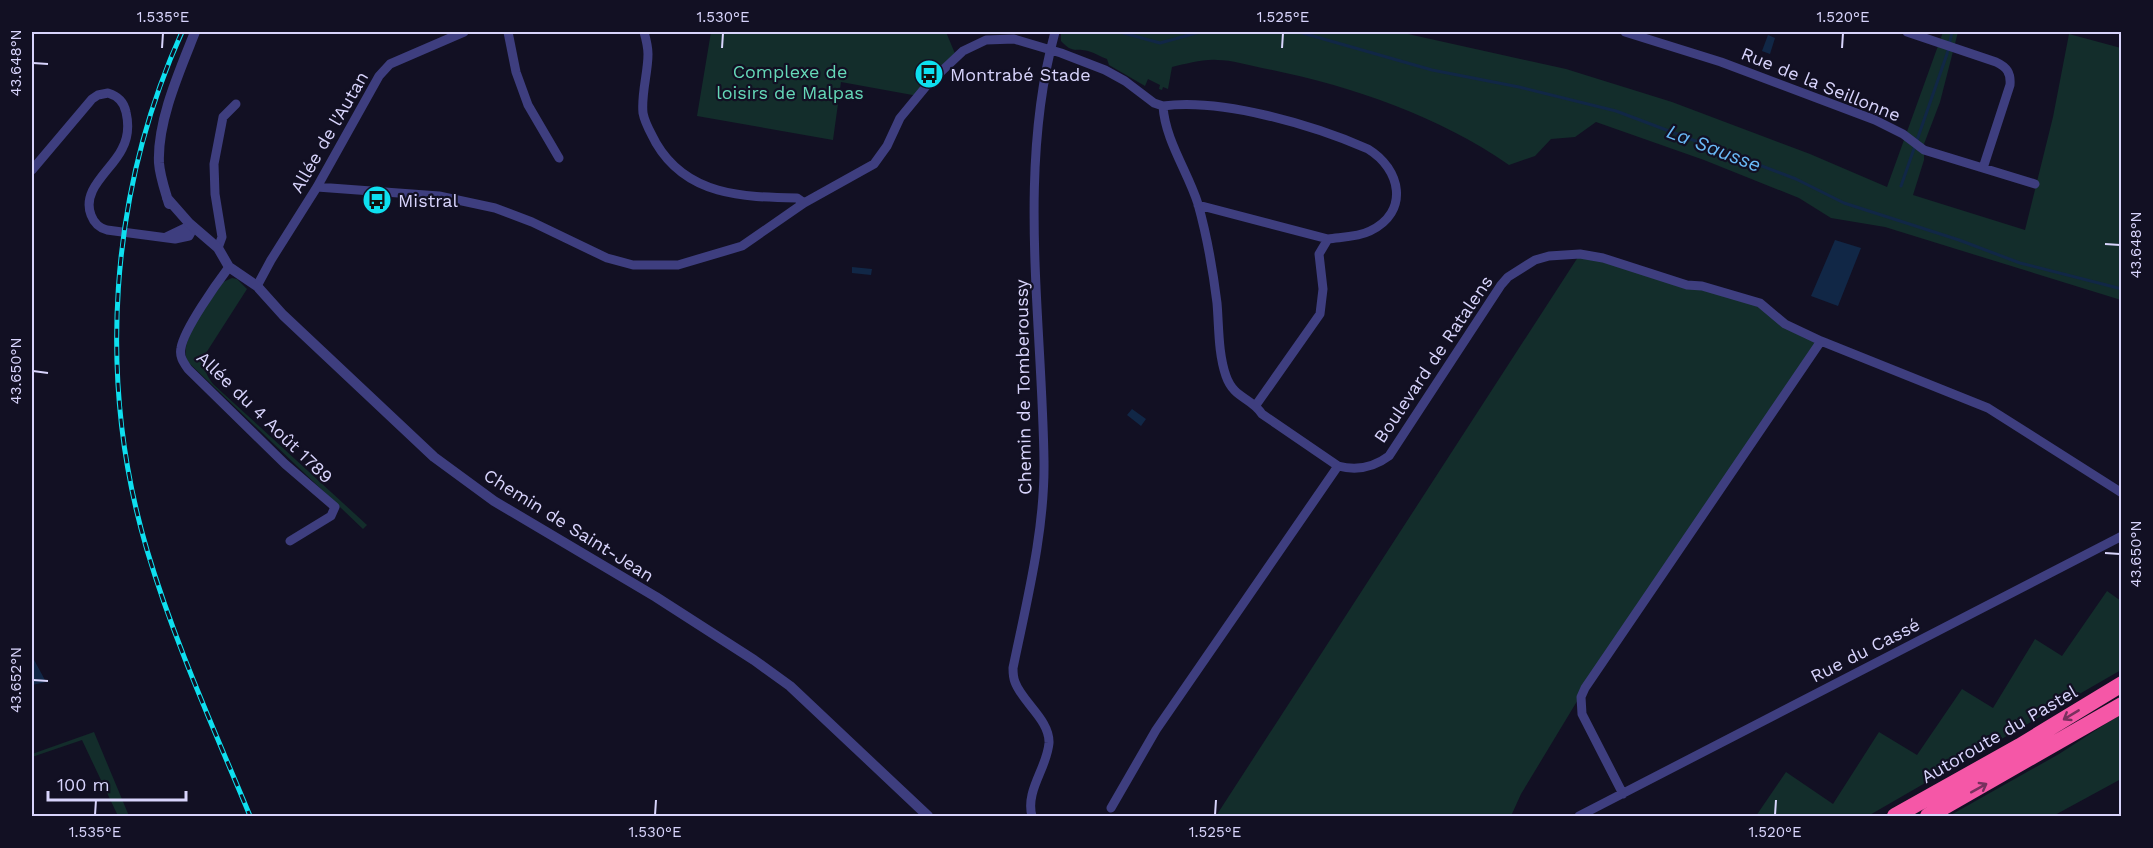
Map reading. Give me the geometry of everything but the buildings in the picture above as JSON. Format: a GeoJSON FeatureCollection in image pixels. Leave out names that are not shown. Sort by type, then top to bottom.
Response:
{"type":"FeatureCollection","features":[{"type":"Feature","properties":{"kind":"highway","name":"Autoroute du Pastel"},"geometry":{"type":"LineString","coordinates":[[1895,816],[2020,746],[2121,684]]}},
{"type":"Feature","properties":{"kind":"highway","name":"Autoroute du Pastel"},"geometry":{"type":"LineString","coordinates":[[1928,816],[2121,705]]}},
{"type":"Feature","properties":{"kind":"street"},"geometry":{"type":"LineString","coordinates":[[195,32],[171,96],[161,138],[159,169],[174,216],[213,245],[222,237],[215,194],[214,164],[223,117],[236,104]]}},
{"type":"Feature","properties":{"kind":"street","name":"Allée de l'Autan"},"geometry":{"type":"LineString","coordinates":[[257,286],[317,187],[379,76],[390,64],[464,32]]}},
{"type":"Feature","properties":{"kind":"street"},"geometry":{"type":"LineString","coordinates":[[508,32],[516,72],[528,105],[559,158]]}},
{"type":"Feature","properties":{"kind":"street"},"geometry":{"type":"LineString","coordinates":[[644,32],[648,52],[643,113],[647,126],[668,161],[688,176],[710,188],[745,197],[797,198],[804,203]]}},
{"type":"Feature","properties":{"kind":"street","name":"Chemin de Tomberoussy"},"geometry":{"type":"LineString","coordinates":[[1032,816],[1031,802],[1049,742],[1041,722],[1014,681],[1012,668],[1041,515],[1044,462],[1034,236],[1035,184],[1042,88],[1055,32]]}},
{"type":"Feature","properties":{"kind":"street","name":"Rue de la Seillonne"},"geometry":{"type":"LineString","coordinates":[[1625,32],[1655,36],[1875,120],[1903,134],[1924,150],[2035,184]]}},
{"type":"Feature","properties":{"kind":"street"},"geometry":{"type":"LineString","coordinates":[[1908,32],[2002,64],[2009,72],[2010,85],[1983,168]]}},
{"type":"Feature","properties":{"kind":"street"},"geometry":{"type":"LineString","coordinates":[[317,187],[439,196],[495,208],[532,222],[607,258],[633,266],[678,266],[742,246],[804,203],[863,172],[874,164],[887,146],[900,118],[935,77],[963,51],[986,40],[999,38],[1014,39],[1105,70],[1163,106],[1178,104],[1275,117],[1353,142],[1380,157],[1389,166],[1397,188],[1392,210],[1378,226],[1369,231],[1328,239],[1198,204]]}},
{"type":"Feature","properties":{"kind":"street"},"geometry":{"type":"LineString","coordinates":[[32,170],[92,99],[104,93],[116,95],[125,108],[128,125],[127,137],[118,157],[97,183],[89,199],[93,219],[107,230],[163,237],[190,228]]}},
{"type":"Feature","properties":{"kind":"street"},"geometry":{"type":"LineString","coordinates":[[1111,808],[1156,730],[1338,466],[1262,414],[1256,405],[1246,402],[1237,394],[1226,376],[1222,364],[1214,280],[1198,204],[1164,122],[1163,106]]}},
{"type":"Feature","properties":{"kind":"street"},"geometry":{"type":"LineString","coordinates":[[1256,405],[1320,314],[1323,289],[1319,254],[1328,239]]}},
{"type":"Feature","properties":{"kind":"street","name":"Chemin de Saint-Jean"},"geometry":{"type":"LineString","coordinates":[[213,245],[230,267],[257,286],[283,315],[434,457],[494,501],[656,597],[790,686],[928,816]]}},
{"type":"Feature","properties":{"kind":"street","name":"Boulevard de Ratalens"},"geometry":{"type":"LineString","coordinates":[[1338,466],[1357,469],[1370,467],[1389,456],[1501,285],[1535,260],[1549,256],[1580,254],[1603,258],[1687,285],[1702,286],[1760,303],[1785,324],[1821,341],[1988,408],[2121,493]]}},
{"type":"Feature","properties":{"kind":"street","name":"Allée du 4 Août 1789"},"geometry":{"type":"LineString","coordinates":[[230,267],[201,308],[183,341],[181,356],[188,369],[285,464],[335,507],[331,516],[290,541]]}},
{"type":"Feature","properties":{"kind":"street"},"geometry":{"type":"LineString","coordinates":[[1623,794],[1582,714],[1581,697],[1821,341]]}},
{"type":"Feature","properties":{"kind":"street","name":"Rue du Cassé"},"geometry":{"type":"LineString","coordinates":[[1579,816],[2121,536]]}},
{"type":"Feature","properties":{"kind":"green space","name":"Complexe de loisirs de Malpas"},"geometry":{"type":"Polygon","coordinates":[[[711,32],[946,32],[956,56],[918,96],[841,82],[833,140],[697,116],[711,32]]]}},
{"type":"Feature","properties":{"kind":"green space"},"geometry":{"type":"Polygon","coordinates":[[[1061,32],[1399,32],[1566,69],[1672,102],[1810,154],[1887,187],[1943,32],[1958,32],[1940,102],[1924,144],[1924,160],[1913,195],[2025,230],[2053,117],[2069,34],[2121,48],[2121,300],[1885,227],[1831,218],[1799,198],[1704,160],[1596,122],[1575,137],[1551,139],[1535,156],[1509,165],[1452,131],[1391,104],[1327,83],[1240,63],[1212,60],[1172,67],[1168,89],[1163,87],[1162,90],[1159,89],[1160,85],[1148,79],[1145,86],[1109,65],[1107,59],[1088,51],[1069,48],[1061,41],[1061,32]]]}},
{"type":"Feature","properties":{"kind":"green space"},"geometry":{"type":"Polygon","coordinates":[[[1580,254],[1760,303],[1785,324],[1821,341],[1585,688],[1521,794],[1511,816],[1216,816],[1580,254]]]}},
{"type":"Feature","properties":{"kind":"green space"},"geometry":{"type":"Polygon","coordinates":[[[232,278],[237,279],[247,289],[206,353],[204,366],[208,376],[213,384],[367,525],[363,529],[188,362],[187,344],[197,321],[223,282],[232,278]]]}},
{"type":"Feature","properties":{"kind":"green space"},"geometry":{"type":"Polygon","coordinates":[[[2107,591],[2121,601],[2121,670],[1868,816],[1756,816],[1786,772],[1833,804],[1879,732],[1917,755],[1962,689],[1993,708],[2035,639],[2062,656],[2107,591]]]}},
{"type":"Feature","properties":{"kind":"green space"},"geometry":{"type":"Polygon","coordinates":[[[2121,714],[2121,779],[2053,816],[1949,816],[2059,754],[2121,714]]]}},
{"type":"Feature","properties":{"kind":"green space"},"geometry":{"type":"Polygon","coordinates":[[[94,732],[129,816],[118,816],[82,740],[32,757],[32,754],[94,732]]]}},
{"type":"Feature","properties":{"kind":"water"},"geometry":{"type":"Polygon","coordinates":[[[1768,35],[1775,38],[1770,54],[1762,51],[1768,35]]]}},
{"type":"Feature","properties":{"kind":"water"},"geometry":{"type":"Polygon","coordinates":[[[1835,240],[1861,248],[1838,306],[1811,296],[1835,240]]]}},
{"type":"Feature","properties":{"kind":"water"},"geometry":{"type":"Polygon","coordinates":[[[852,267],[872,269],[871,275],[852,273],[852,267]]]}},
{"type":"Feature","properties":{"kind":"water"},"geometry":{"type":"Polygon","coordinates":[[[1132,409],[1146,419],[1141,426],[1127,415],[1132,409]]]}},
{"type":"Feature","properties":{"kind":"water"},"geometry":{"type":"Polygon","coordinates":[[[32,656],[46,682],[32,685],[32,656]]]}},
{"type":"Feature","properties":{"kind":"waterway","name":"La Sausse"},"geometry":{"type":"LineString","coordinates":[[1120,32],[1160,43],[1200,32]]}},
{"type":"Feature","properties":{"kind":"waterway","name":"La Sausse"},"geometry":{"type":"LineString","coordinates":[[1299,32],[1432,70],[1519,87],[1616,111],[1796,179],[1844,203],[1959,240],[2020,263],[2122,289]]}},
{"type":"Feature","properties":{"kind":"waterway"},"geometry":{"type":"LineString","coordinates":[[1901,186],[1947,54],[1952,32]]}},
{"type":"Feature","properties":{"kind":"railway"},"geometry":{"type":"LineString","coordinates":[[182,32],[157,94],[139,157],[126,222],[118,288],[117,354],[121,420],[131,486],[147,550],[169,618],[250,816]]}},
{"type":"Feature","properties":{"kind":"place","name":"Montrabé Stade"},"geometry":{"type":"Point","coordinates":[929,74]}},
{"type":"Feature","properties":{"kind":"place","name":"Mistral"},"geometry":{"type":"Point","coordinates":[377,200]}}]}
